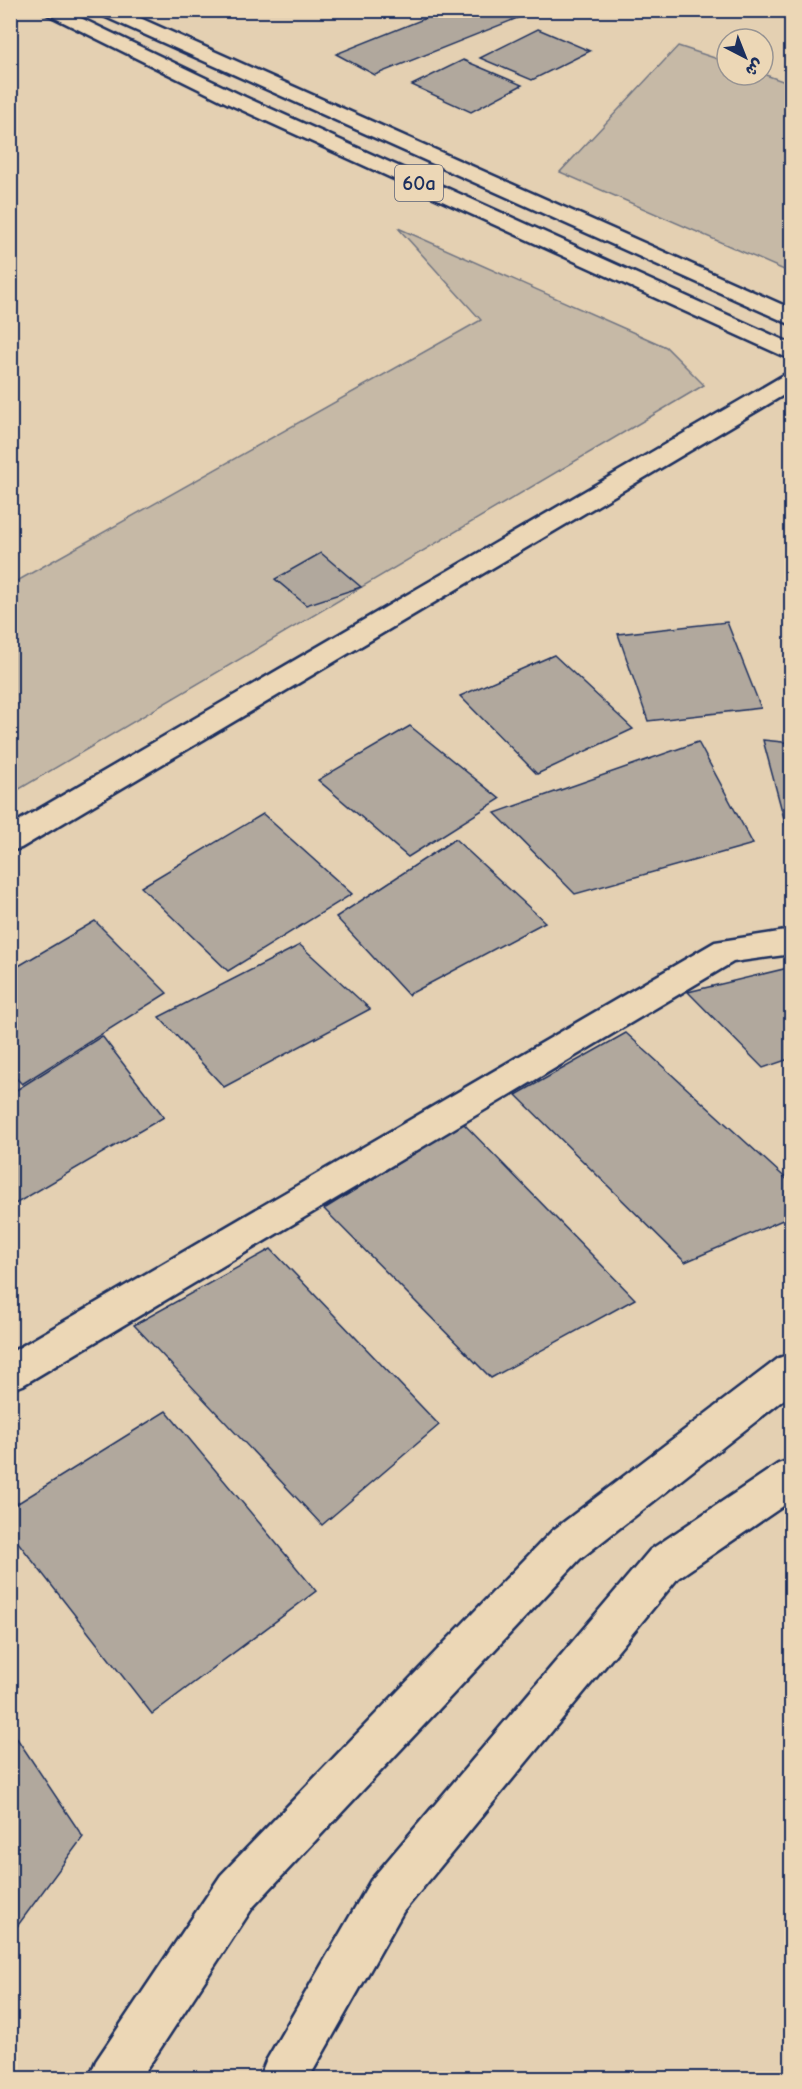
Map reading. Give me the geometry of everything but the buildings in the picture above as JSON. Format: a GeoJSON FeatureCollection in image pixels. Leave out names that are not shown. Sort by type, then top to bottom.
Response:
{"type":"FeatureCollection","features":[{"type":"Feature","properties":{"kind":"street","name":"60a"},"geometry":{"type":"LineString","coordinates":[[48,10],[238,101],[792,352]]}},
{"type":"Feature","properties":{"kind":"street","name":"60a"},"geometry":{"type":"LineString","coordinates":[[106,10],[792,318]]}},
{"type":"Feature","properties":{"kind":"street"},"geometry":{"type":"LineString","coordinates":[[10,840],[792,380]]}},
{"type":"Feature","properties":{"kind":"street"},"geometry":{"type":"LineString","coordinates":[[10,1373],[726,951],[792,942]]}},
{"type":"Feature","properties":{"kind":"street"},"geometry":{"type":"LineString","coordinates":[[113,2079],[237,1892],[566,1545],[792,1370]]}},
{"type":"Feature","properties":{"kind":"street"},"geometry":{"type":"LineString","coordinates":[[283,2079],[387,1896],[664,1564],[792,1477]]}},
{"type":"Feature","properties":{"kind":"shaded area"},"geometry":{"type":"Polygon","coordinates":[[[678,46],[715,58],[715,87],[775,87],[775,78],[791,84],[791,273],[560,172],[678,46]]]}},
{"type":"Feature","properties":{"kind":"shaded area"},"geometry":{"type":"Polygon","coordinates":[[[398,228],[666,347],[704,385],[11,794],[10,585],[481,320],[398,228]]]}}]}
